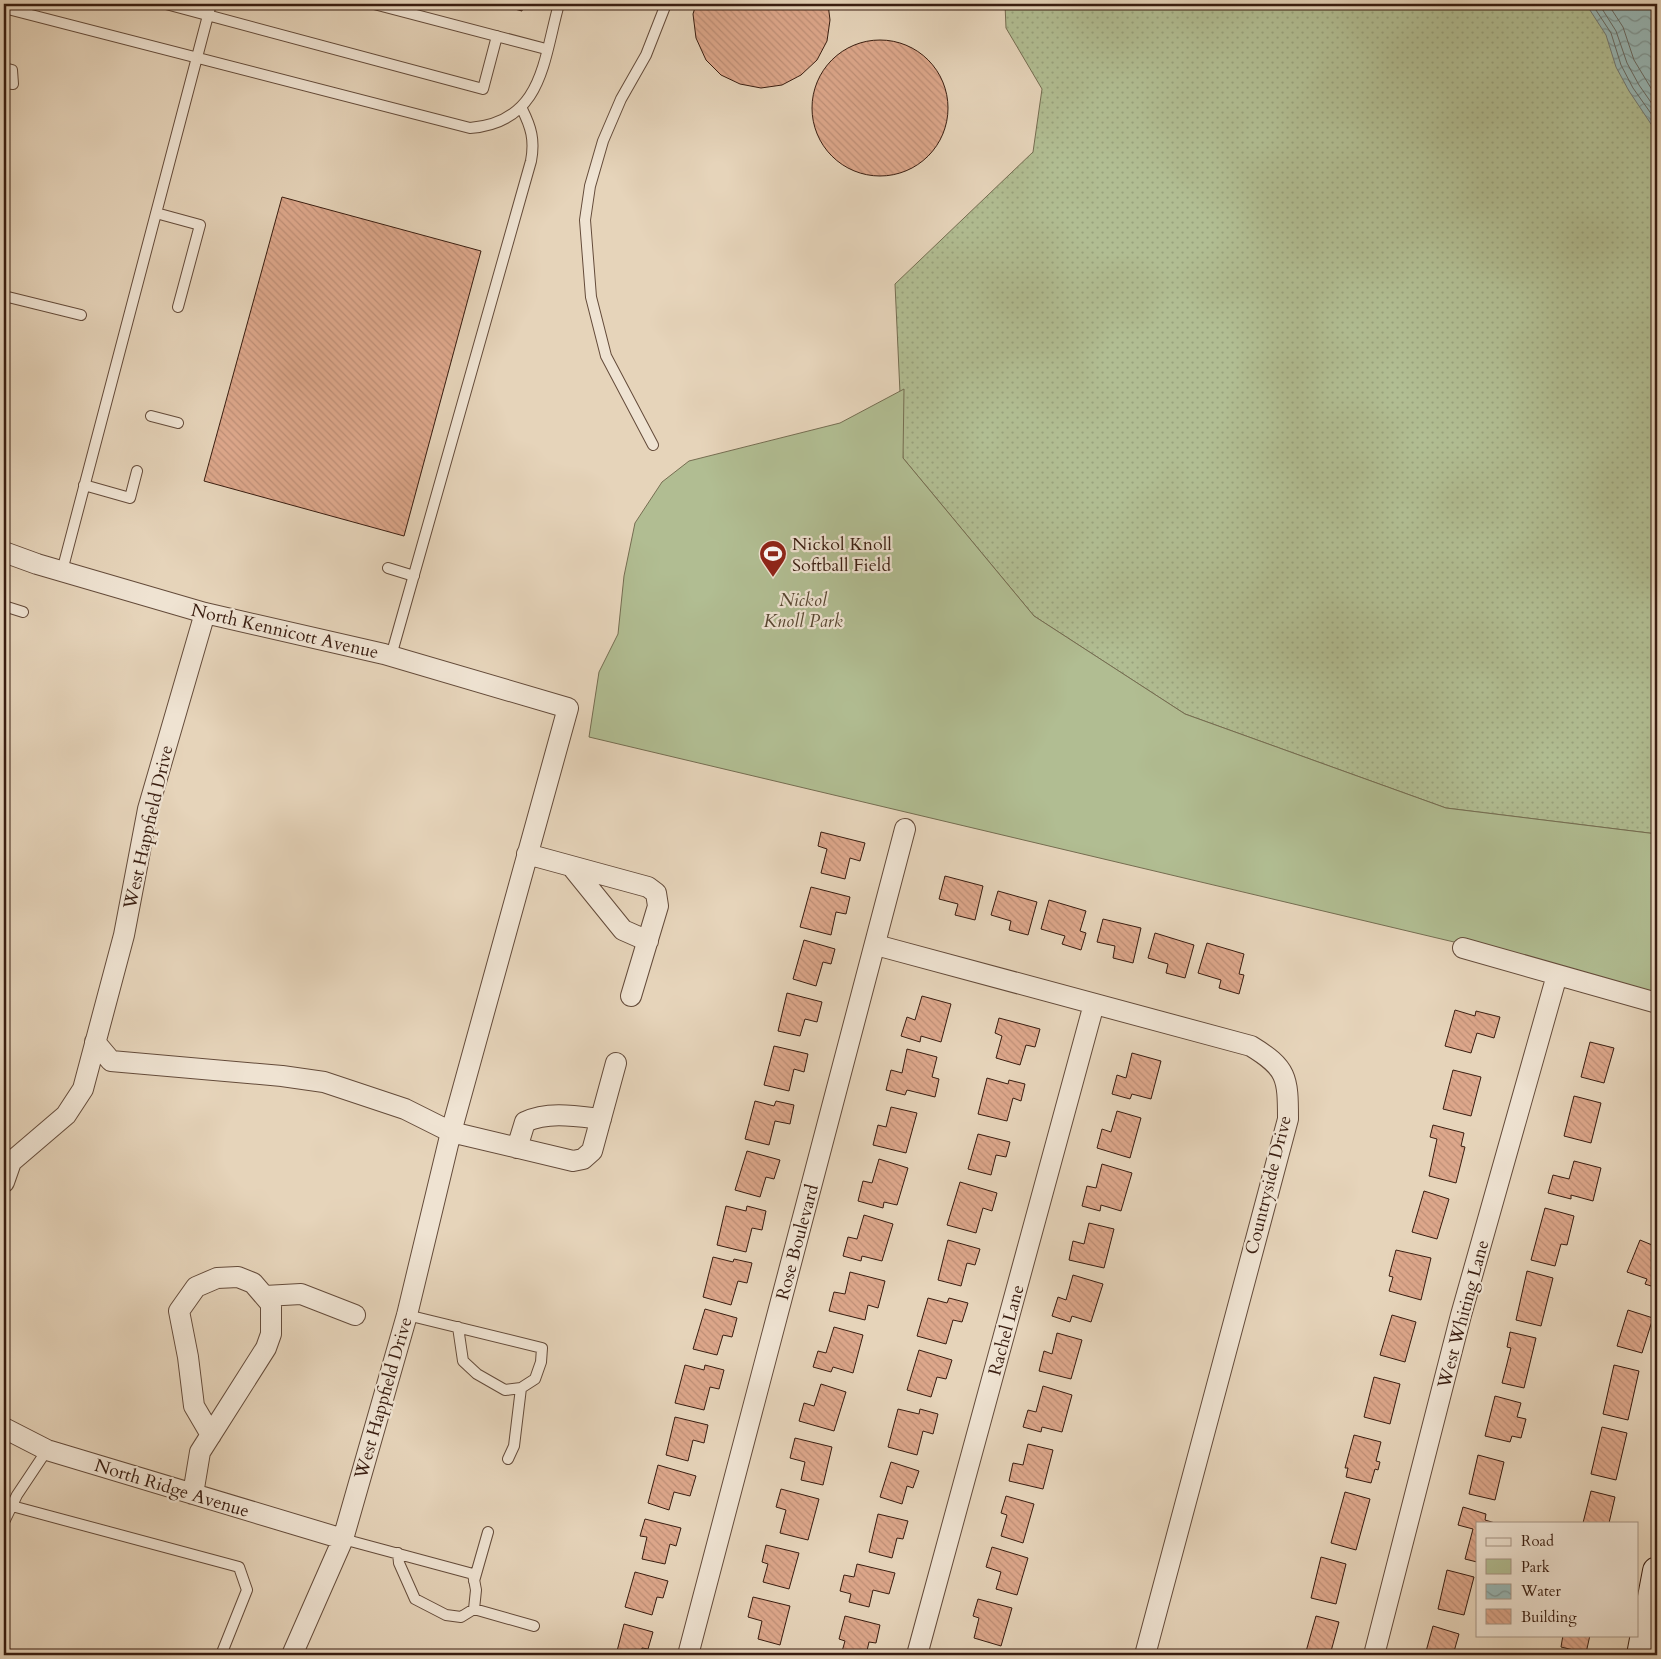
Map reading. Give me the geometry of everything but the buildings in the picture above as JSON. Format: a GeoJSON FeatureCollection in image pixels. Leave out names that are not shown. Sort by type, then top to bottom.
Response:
{"type":"FeatureCollection","features":[{"type":"Feature","properties":{"kind":"street","name":"North Kennicott Avenue"},"geometry":{"type":"LineString","coordinates":[[4,552],[205,613],[390,656],[568,708]]}},
{"type":"Feature","properties":{"kind":"street","name":"West Happfield Drive"},"geometry":{"type":"LineString","coordinates":[[4,1182],[11,1162],[51,1131],[66,1115],[83,1089],[124,935],[148,809],[205,613]]}},
{"type":"Feature","properties":{"kind":"street","name":"West Happfield Drive"},"geometry":{"type":"LineString","coordinates":[[292,1655],[343,1539],[407,1315],[451,1132],[568,708]]}},
{"type":"Feature","properties":{"kind":"street","name":"Rose Boulevard"},"geometry":{"type":"LineString","coordinates":[[688,1655],[905,829]]}},
{"type":"Feature","properties":{"kind":"street"},"geometry":{"type":"LineString","coordinates":[[527,854],[648,887],[656,893],[658,906],[631,996]]}},
{"type":"Feature","properties":{"kind":"street"},"geometry":{"type":"LineString","coordinates":[[572,867],[623,930],[648,941]]}},
{"type":"Feature","properties":{"kind":"street","name":"Countryside Drive"},"geometry":{"type":"LineString","coordinates":[[876,945],[1251,1046],[1274,1060],[1288,1085],[1288,1119],[1145,1655]]}},
{"type":"Feature","properties":{"kind":"street"},"geometry":{"type":"LineString","coordinates":[[1463,948],[1657,1003]]}},
{"type":"Feature","properties":{"kind":"street","name":"West Whiting Lane"},"geometry":{"type":"LineString","coordinates":[[1374,1655],[1461,1315],[1557,975]]}},
{"type":"Feature","properties":{"kind":"street","name":"Rachel Lane"},"geometry":{"type":"LineString","coordinates":[[917,1655],[1094,1004]]}},
{"type":"Feature","properties":{"kind":"street"},"geometry":{"type":"LineString","coordinates":[[95,1042],[110,1061],[290,1076],[324,1082],[405,1109],[451,1132],[573,1161],[583,1159],[592,1151],[616,1063]]}},
{"type":"Feature","properties":{"kind":"street"},"geometry":{"type":"LineString","coordinates":[[517,1148],[525,1122],[535,1118],[547,1116],[601,1119]]}},
{"type":"Feature","properties":{"kind":"street"},"geometry":{"type":"LineString","coordinates":[[193,1494],[200,1452],[211,1435],[266,1348],[271,1334],[272,1304],[253,1283],[238,1277],[217,1278],[196,1287],[179,1311],[188,1357],[194,1406],[211,1435]]}},
{"type":"Feature","properties":{"kind":"street"},"geometry":{"type":"LineString","coordinates":[[264,1296],[301,1294],[356,1315]]}},
{"type":"Feature","properties":{"kind":"street","name":"North Ridge Avenue"},"geometry":{"type":"LineString","coordinates":[[4,1428],[47,1450],[343,1539]]}},
{"type":"Feature","properties":{"kind":"street"},"geometry":{"type":"LineString","coordinates":[[1641,1655],[1657,1571]]}},
{"type":"Feature","properties":{"kind":"lane"},"geometry":{"type":"LineString","coordinates":[[166,4],[483,89],[497,36]]}},
{"type":"Feature","properties":{"kind":"lane"},"geometry":{"type":"LineString","coordinates":[[62,571],[212,4]]}},
{"type":"Feature","properties":{"kind":"lane"},"geometry":{"type":"LineString","coordinates":[[374,4],[546,49]]}},
{"type":"Feature","properties":{"kind":"lane"},"geometry":{"type":"LineString","coordinates":[[4,8],[470,128],[485,127],[522,109],[536,86],[558,4]]}},
{"type":"Feature","properties":{"kind":"lane"},"geometry":{"type":"LineString","coordinates":[[654,445],[604,349],[591,297],[585,220],[590,186],[603,141],[621,99],[646,55],[666,4]]}},
{"type":"Feature","properties":{"kind":"lane"},"geometry":{"type":"LineString","coordinates":[[4,68],[12,70],[14,84],[4,83]]}},
{"type":"Feature","properties":{"kind":"lane"},"geometry":{"type":"LineString","coordinates":[[390,656],[531,161],[534,147],[532,130],[522,109]]}},
{"type":"Feature","properties":{"kind":"lane"},"geometry":{"type":"LineString","coordinates":[[156,213],[200,225],[178,306]]}},
{"type":"Feature","properties":{"kind":"lane"},"geometry":{"type":"LineString","coordinates":[[4,296],[80,315]]}},
{"type":"Feature","properties":{"kind":"lane"},"geometry":{"type":"LineString","coordinates":[[151,416],[178,423]]}},
{"type":"Feature","properties":{"kind":"lane"},"geometry":{"type":"LineString","coordinates":[[84,485],[130,498],[137,471]]}},
{"type":"Feature","properties":{"kind":"lane"},"geometry":{"type":"LineString","coordinates":[[388,568],[414,576]]}},
{"type":"Feature","properties":{"kind":"lane"},"geometry":{"type":"LineString","coordinates":[[4,606],[23,612]]}},
{"type":"Feature","properties":{"kind":"lane"},"geometry":{"type":"LineString","coordinates":[[407,1315],[458,1327],[542,1348],[541,1362],[535,1379],[521,1388],[505,1390],[477,1374],[463,1361],[458,1327]]}},
{"type":"Feature","properties":{"kind":"lane"},"geometry":{"type":"LineString","coordinates":[[508,1459],[514,1446],[521,1388]]}},
{"type":"Feature","properties":{"kind":"lane"},"geometry":{"type":"LineString","coordinates":[[4,1522],[47,1450]]}},
{"type":"Feature","properties":{"kind":"lane"},"geometry":{"type":"LineString","coordinates":[[12,1506],[239,1567],[247,1590],[221,1655]]}},
{"type":"Feature","properties":{"kind":"lane"},"geometry":{"type":"LineString","coordinates":[[474,1581],[488,1532]]}},
{"type":"Feature","properties":{"kind":"lane"},"geometry":{"type":"LineString","coordinates":[[343,1539],[473,1574],[476,1590],[474,1608]]}},
{"type":"Feature","properties":{"kind":"lane"},"geometry":{"type":"LineString","coordinates":[[398,1554],[399,1563],[415,1599],[446,1615],[461,1616],[474,1608],[534,1626]]}},
{"type":"Feature","properties":{"kind":"green space"},"geometry":{"type":"Polygon","coordinates":[[[1005,4],[1657,4],[1657,834],[1446,808],[1185,714],[1034,616],[903,458],[895,284],[1033,152],[1042,89],[1006,28],[1005,4]]]}},
{"type":"Feature","properties":{"kind":"green space","name":"Nickol Knoll Park"},"geometry":{"type":"Polygon","coordinates":[[[904,389],[903,458],[1034,616],[1185,714],[1446,808],[1657,834],[1657,995],[1454,942],[589,737],[599,672],[618,634],[624,576],[635,523],[662,482],[689,461],[840,423],[904,389]]]}},
{"type":"Feature","properties":{"kind":"water"},"geometry":{"type":"Polygon","coordinates":[[[1586,4],[1657,4],[1657,133],[1629,91],[1616,67],[1606,35],[1586,4]]]}},
{"type":"Feature","properties":{"kind":"place","name":"Nickol Knoll Softball Field"},"geometry":{"type":"Point","coordinates":[773,578]}}]}
